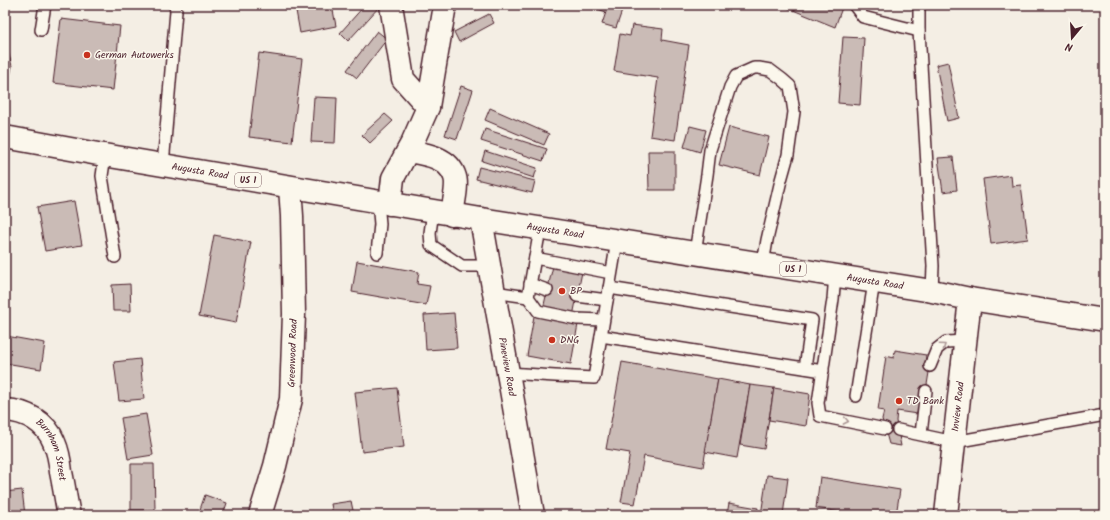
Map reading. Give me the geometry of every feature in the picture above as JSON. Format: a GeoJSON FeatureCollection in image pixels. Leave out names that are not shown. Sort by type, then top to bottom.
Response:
{"type":"FeatureCollection","features":[{"type":"Feature","properties":{"kind":"street"},"geometry":{"type":"LineString","coordinates":[[391,5],[403,80],[428,108]]}},
{"type":"Feature","properties":{"kind":"street"},"geometry":{"type":"LineString","coordinates":[[384,203],[393,178],[408,151],[428,108],[446,5]]}},
{"type":"Feature","properties":{"kind":"street","name":"Augusta Road"},"geometry":{"type":"LineString","coordinates":[[5,137],[443,213],[835,275],[932,291],[970,299],[1105,320]]}},
{"type":"Feature","properties":{"kind":"street"},"geometry":{"type":"LineString","coordinates":[[408,151],[435,156],[450,166],[456,177],[456,188],[443,213]]}},
{"type":"Feature","properties":{"kind":"street","name":"Greenwood Road"},"geometry":{"type":"LineString","coordinates":[[260,515],[275,466],[291,399],[294,314],[290,187]]}},
{"type":"Feature","properties":{"kind":"street","name":"Pineview Road"},"geometry":{"type":"LineString","coordinates":[[481,219],[533,515]]}},
{"type":"Feature","properties":{"kind":"street","name":"Inview Road"},"geometry":{"type":"LineString","coordinates":[[946,515],[970,299]]}},
{"type":"Feature","properties":{"kind":"street","name":"Burnham Street"},"geometry":{"type":"LineString","coordinates":[[5,410],[16,410],[32,417],[45,427],[54,441],[59,457],[69,515]]}},
{"type":"Feature","properties":{"kind":"lane"},"geometry":{"type":"LineString","coordinates":[[41,30],[45,5]]}},
{"type":"Feature","properties":{"kind":"lane"},"geometry":{"type":"LineString","coordinates":[[163,165],[174,50],[175,5]]}},
{"type":"Feature","properties":{"kind":"lane"},"geometry":{"type":"LineString","coordinates":[[854,5],[863,17],[919,31]]}},
{"type":"Feature","properties":{"kind":"lane"},"geometry":{"type":"LineString","coordinates":[[919,5],[919,31],[933,266],[932,291]]}},
{"type":"Feature","properties":{"kind":"lane"},"geometry":{"type":"LineString","coordinates":[[695,253],[710,150],[730,87],[736,76],[754,68],[759,68],[770,70],[790,86],[794,112],[788,155],[767,240],[763,264]]}},
{"type":"Feature","properties":{"kind":"lane"},"geometry":{"type":"LineString","coordinates":[[105,155],[102,176],[115,257]]}},
{"type":"Feature","properties":{"kind":"lane"},"geometry":{"type":"LineString","coordinates":[[377,253],[384,203]]}},
{"type":"Feature","properties":{"kind":"lane"},"geometry":{"type":"LineString","coordinates":[[443,213],[430,233],[432,245],[462,266],[489,266]]}},
{"type":"Feature","properties":{"kind":"lane"},"geometry":{"type":"LineString","coordinates":[[540,229],[528,297],[538,311],[578,319],[603,320]]}},
{"type":"Feature","properties":{"kind":"lane"},"geometry":{"type":"LineString","coordinates":[[508,373],[594,378],[617,241]]}},
{"type":"Feature","properties":{"kind":"lane"},"geometry":{"type":"LineString","coordinates":[[535,258],[611,273]]}},
{"type":"Feature","properties":{"kind":"lane"},"geometry":{"type":"LineString","coordinates":[[835,275],[818,403],[820,416],[885,429]]}},
{"type":"Feature","properties":{"kind":"lane"},"geometry":{"type":"LineString","coordinates":[[856,396],[874,282]]}},
{"type":"Feature","properties":{"kind":"lane"},"geometry":{"type":"LineString","coordinates":[[530,284],[547,290]]}},
{"type":"Feature","properties":{"kind":"lane"},"geometry":{"type":"LineString","coordinates":[[609,288],[812,320],[805,368]]}},
{"type":"Feature","properties":{"kind":"lane"},"geometry":{"type":"LineString","coordinates":[[494,292],[528,297]]}},
{"type":"Feature","properties":{"kind":"lane"},"geometry":{"type":"LineString","coordinates":[[577,296],[607,300]]}},
{"type":"Feature","properties":{"kind":"lane"},"geometry":{"type":"LineString","coordinates":[[601,336],[823,371]]}},
{"type":"Feature","properties":{"kind":"lane"},"geometry":{"type":"LineString","coordinates":[[930,366],[937,349],[946,342],[966,340]]}},
{"type":"Feature","properties":{"kind":"lane"},"geometry":{"type":"LineString","coordinates":[[921,434],[926,391]]}},
{"type":"Feature","properties":{"kind":"lane"},"geometry":{"type":"LineString","coordinates":[[898,430],[954,442],[1105,415]]}},
{"type":"Feature","properties":{"kind":"building"},"geometry":{"type":"Polygon","coordinates":[[[295,5],[332,5],[336,26],[300,33],[295,5]]]}},
{"type":"Feature","properties":{"kind":"building"},"geometry":{"type":"Polygon","coordinates":[[[365,5],[380,6],[348,41],[340,33],[365,5]]]}},
{"type":"Feature","properties":{"kind":"building"},"geometry":{"type":"Polygon","coordinates":[[[593,5],[624,5],[616,28],[602,24],[606,12],[592,7],[593,5]]]}},
{"type":"Feature","properties":{"kind":"building"},"geometry":{"type":"Polygon","coordinates":[[[789,5],[843,5],[835,27],[788,8],[789,5]]]}},
{"type":"Feature","properties":{"kind":"building"},"geometry":{"type":"Polygon","coordinates":[[[489,14],[494,23],[459,42],[454,32],[489,14]]]}},
{"type":"Feature","properties":{"kind":"building","name":"German Autowerks"},"geometry":{"type":"Polygon","coordinates":[[[61,19],[120,26],[113,90],[53,83],[61,19]]]}},
{"type":"Feature","properties":{"kind":"building"},"geometry":{"type":"Polygon","coordinates":[[[632,25],[663,29],[662,40],[689,45],[675,140],[650,136],[658,78],[614,71],[620,34],[630,36],[632,25]]]}},
{"type":"Feature","properties":{"kind":"building"},"geometry":{"type":"Polygon","coordinates":[[[377,31],[387,39],[357,78],[347,70],[377,31]]]}},
{"type":"Feature","properties":{"kind":"building"},"geometry":{"type":"Polygon","coordinates":[[[843,37],[864,38],[860,105],[838,103],[843,37]]]}},
{"type":"Feature","properties":{"kind":"building"},"geometry":{"type":"Polygon","coordinates":[[[5,44],[12,66],[9,82],[5,81],[5,44]]]}},
{"type":"Feature","properties":{"kind":"building"},"geometry":{"type":"Polygon","coordinates":[[[259,53],[302,59],[292,142],[249,137],[259,53]]]}},
{"type":"Feature","properties":{"kind":"building"},"geometry":{"type":"Polygon","coordinates":[[[948,62],[959,118],[947,121],[936,65],[948,62]]]}},
{"type":"Feature","properties":{"kind":"building"},"geometry":{"type":"Polygon","coordinates":[[[461,86],[473,90],[457,139],[445,135],[461,86]]]}},
{"type":"Feature","properties":{"kind":"building"},"geometry":{"type":"Polygon","coordinates":[[[314,97],[337,98],[335,143],[311,142],[314,97]]]}},
{"type":"Feature","properties":{"kind":"building"},"geometry":{"type":"Polygon","coordinates":[[[490,108],[549,134],[544,145],[485,120],[490,108]]]}},
{"type":"Feature","properties":{"kind":"building"},"geometry":{"type":"Polygon","coordinates":[[[385,114],[393,121],[370,143],[362,135],[385,114]]]}},
{"type":"Feature","properties":{"kind":"building"},"geometry":{"type":"Polygon","coordinates":[[[690,126],[706,130],[700,152],[684,147],[690,126]]]}},
{"type":"Feature","properties":{"kind":"building"},"geometry":{"type":"Polygon","coordinates":[[[729,127],[769,137],[760,175],[719,165],[729,127]]]}},
{"type":"Feature","properties":{"kind":"building"},"geometry":{"type":"Polygon","coordinates":[[[485,129],[547,149],[543,161],[481,141],[485,129]]]}},
{"type":"Feature","properties":{"kind":"building"},"geometry":{"type":"Polygon","coordinates":[[[485,151],[537,168],[534,178],[482,161],[485,151]]]}},
{"type":"Feature","properties":{"kind":"building"},"geometry":{"type":"Polygon","coordinates":[[[648,151],[675,151],[675,190],[649,190],[648,151]]]}},
{"type":"Feature","properties":{"kind":"building"},"geometry":{"type":"Polygon","coordinates":[[[953,157],[957,190],[943,192],[938,158],[953,157]]]}},
{"type":"Feature","properties":{"kind":"building"},"geometry":{"type":"Polygon","coordinates":[[[479,167],[535,181],[532,193],[476,179],[479,167]]]}},
{"type":"Feature","properties":{"kind":"building"},"geometry":{"type":"Polygon","coordinates":[[[1011,175],[1012,186],[1021,185],[1028,239],[991,244],[983,179],[1011,175]]]}},
{"type":"Feature","properties":{"kind":"building"},"geometry":{"type":"Polygon","coordinates":[[[74,201],[82,245],[45,251],[37,207],[74,201]]]}},
{"type":"Feature","properties":{"kind":"building"},"geometry":{"type":"Polygon","coordinates":[[[214,235],[251,242],[236,323],[199,316],[214,235]]]}},
{"type":"Feature","properties":{"kind":"building"},"geometry":{"type":"Polygon","coordinates":[[[357,261],[419,272],[417,284],[430,286],[426,305],[352,292],[357,261]]]}},
{"type":"Feature","properties":{"kind":"building"},"geometry":{"type":"Polygon","coordinates":[[[553,266],[582,272],[573,316],[543,309],[553,266]]]}},
{"type":"Feature","properties":{"kind":"building"},"geometry":{"type":"Polygon","coordinates":[[[130,284],[131,311],[113,311],[112,285],[130,284]]]}},
{"type":"Feature","properties":{"kind":"building"},"geometry":{"type":"Polygon","coordinates":[[[454,313],[457,348],[426,350],[424,315],[454,313]]]}},
{"type":"Feature","properties":{"kind":"building","name":"DNG"},"geometry":{"type":"Polygon","coordinates":[[[534,316],[578,324],[571,364],[527,356],[534,316]]]}},
{"type":"Feature","properties":{"kind":"building"},"geometry":{"type":"Polygon","coordinates":[[[6,336],[45,343],[41,369],[5,363],[6,336]]]}},
{"type":"Feature","properties":{"kind":"building","name":"TD Bank"},"geometry":{"type":"Polygon","coordinates":[[[895,350],[926,355],[925,365],[930,366],[926,391],[921,391],[917,414],[897,411],[896,421],[901,446],[889,444],[882,419],[884,411],[878,410],[886,356],[894,358],[895,350]]]}},
{"type":"Feature","properties":{"kind":"building"},"geometry":{"type":"Polygon","coordinates":[[[140,359],[144,399],[119,401],[114,362],[140,359]]]}},
{"type":"Feature","properties":{"kind":"building"},"geometry":{"type":"Polygon","coordinates":[[[622,362],[718,379],[703,467],[644,456],[635,504],[621,502],[630,453],[606,449],[622,362]]]}},
{"type":"Feature","properties":{"kind":"building"},"geometry":{"type":"Polygon","coordinates":[[[718,379],[750,385],[737,458],[705,452],[718,379]]]}},
{"type":"Feature","properties":{"kind":"building"},"geometry":{"type":"Polygon","coordinates":[[[750,385],[774,388],[764,449],[740,445],[750,385]]]}},
{"type":"Feature","properties":{"kind":"building"},"geometry":{"type":"Polygon","coordinates":[[[397,388],[404,447],[362,452],[355,392],[397,388]]]}},
{"type":"Feature","properties":{"kind":"building"},"geometry":{"type":"Polygon","coordinates":[[[774,388],[810,394],[806,426],[769,420],[774,388]]]}},
{"type":"Feature","properties":{"kind":"building"},"geometry":{"type":"Polygon","coordinates":[[[146,414],[153,455],[128,459],[121,418],[146,414]]]}},
{"type":"Feature","properties":{"kind":"building"},"geometry":{"type":"Polygon","coordinates":[[[131,464],[154,464],[155,510],[131,510],[131,464]]]}},
{"type":"Feature","properties":{"kind":"building"},"geometry":{"type":"Polygon","coordinates":[[[767,475],[788,478],[783,515],[761,515],[767,475]]]}},
{"type":"Feature","properties":{"kind":"building"},"geometry":{"type":"Polygon","coordinates":[[[820,477],[900,490],[896,515],[860,515],[816,508],[820,477]]]}},
{"type":"Feature","properties":{"kind":"building"},"geometry":{"type":"Polygon","coordinates":[[[22,490],[25,515],[5,515],[5,492],[22,490]]]}},
{"type":"Feature","properties":{"kind":"building"},"geometry":{"type":"Polygon","coordinates":[[[205,495],[227,503],[223,515],[198,515],[205,495]]]}},
{"type":"Feature","properties":{"kind":"building"},"geometry":{"type":"Polygon","coordinates":[[[351,501],[354,515],[333,515],[331,504],[351,501]]]}},
{"type":"Feature","properties":{"kind":"building"},"geometry":{"type":"Polygon","coordinates":[[[729,503],[758,508],[757,515],[727,515],[729,503]]]}},
{"type":"Feature","properties":{"kind":"place","name":"German Autowerks"},"geometry":{"type":"Point","coordinates":[87,55]}},
{"type":"Feature","properties":{"kind":"place","name":"BP"},"geometry":{"type":"Point","coordinates":[562,291]}},
{"type":"Feature","properties":{"kind":"place","name":"DNG"},"geometry":{"type":"Point","coordinates":[552,340]}},
{"type":"Feature","properties":{"kind":"place","name":"TD Bank"},"geometry":{"type":"Point","coordinates":[899,401]}}]}
